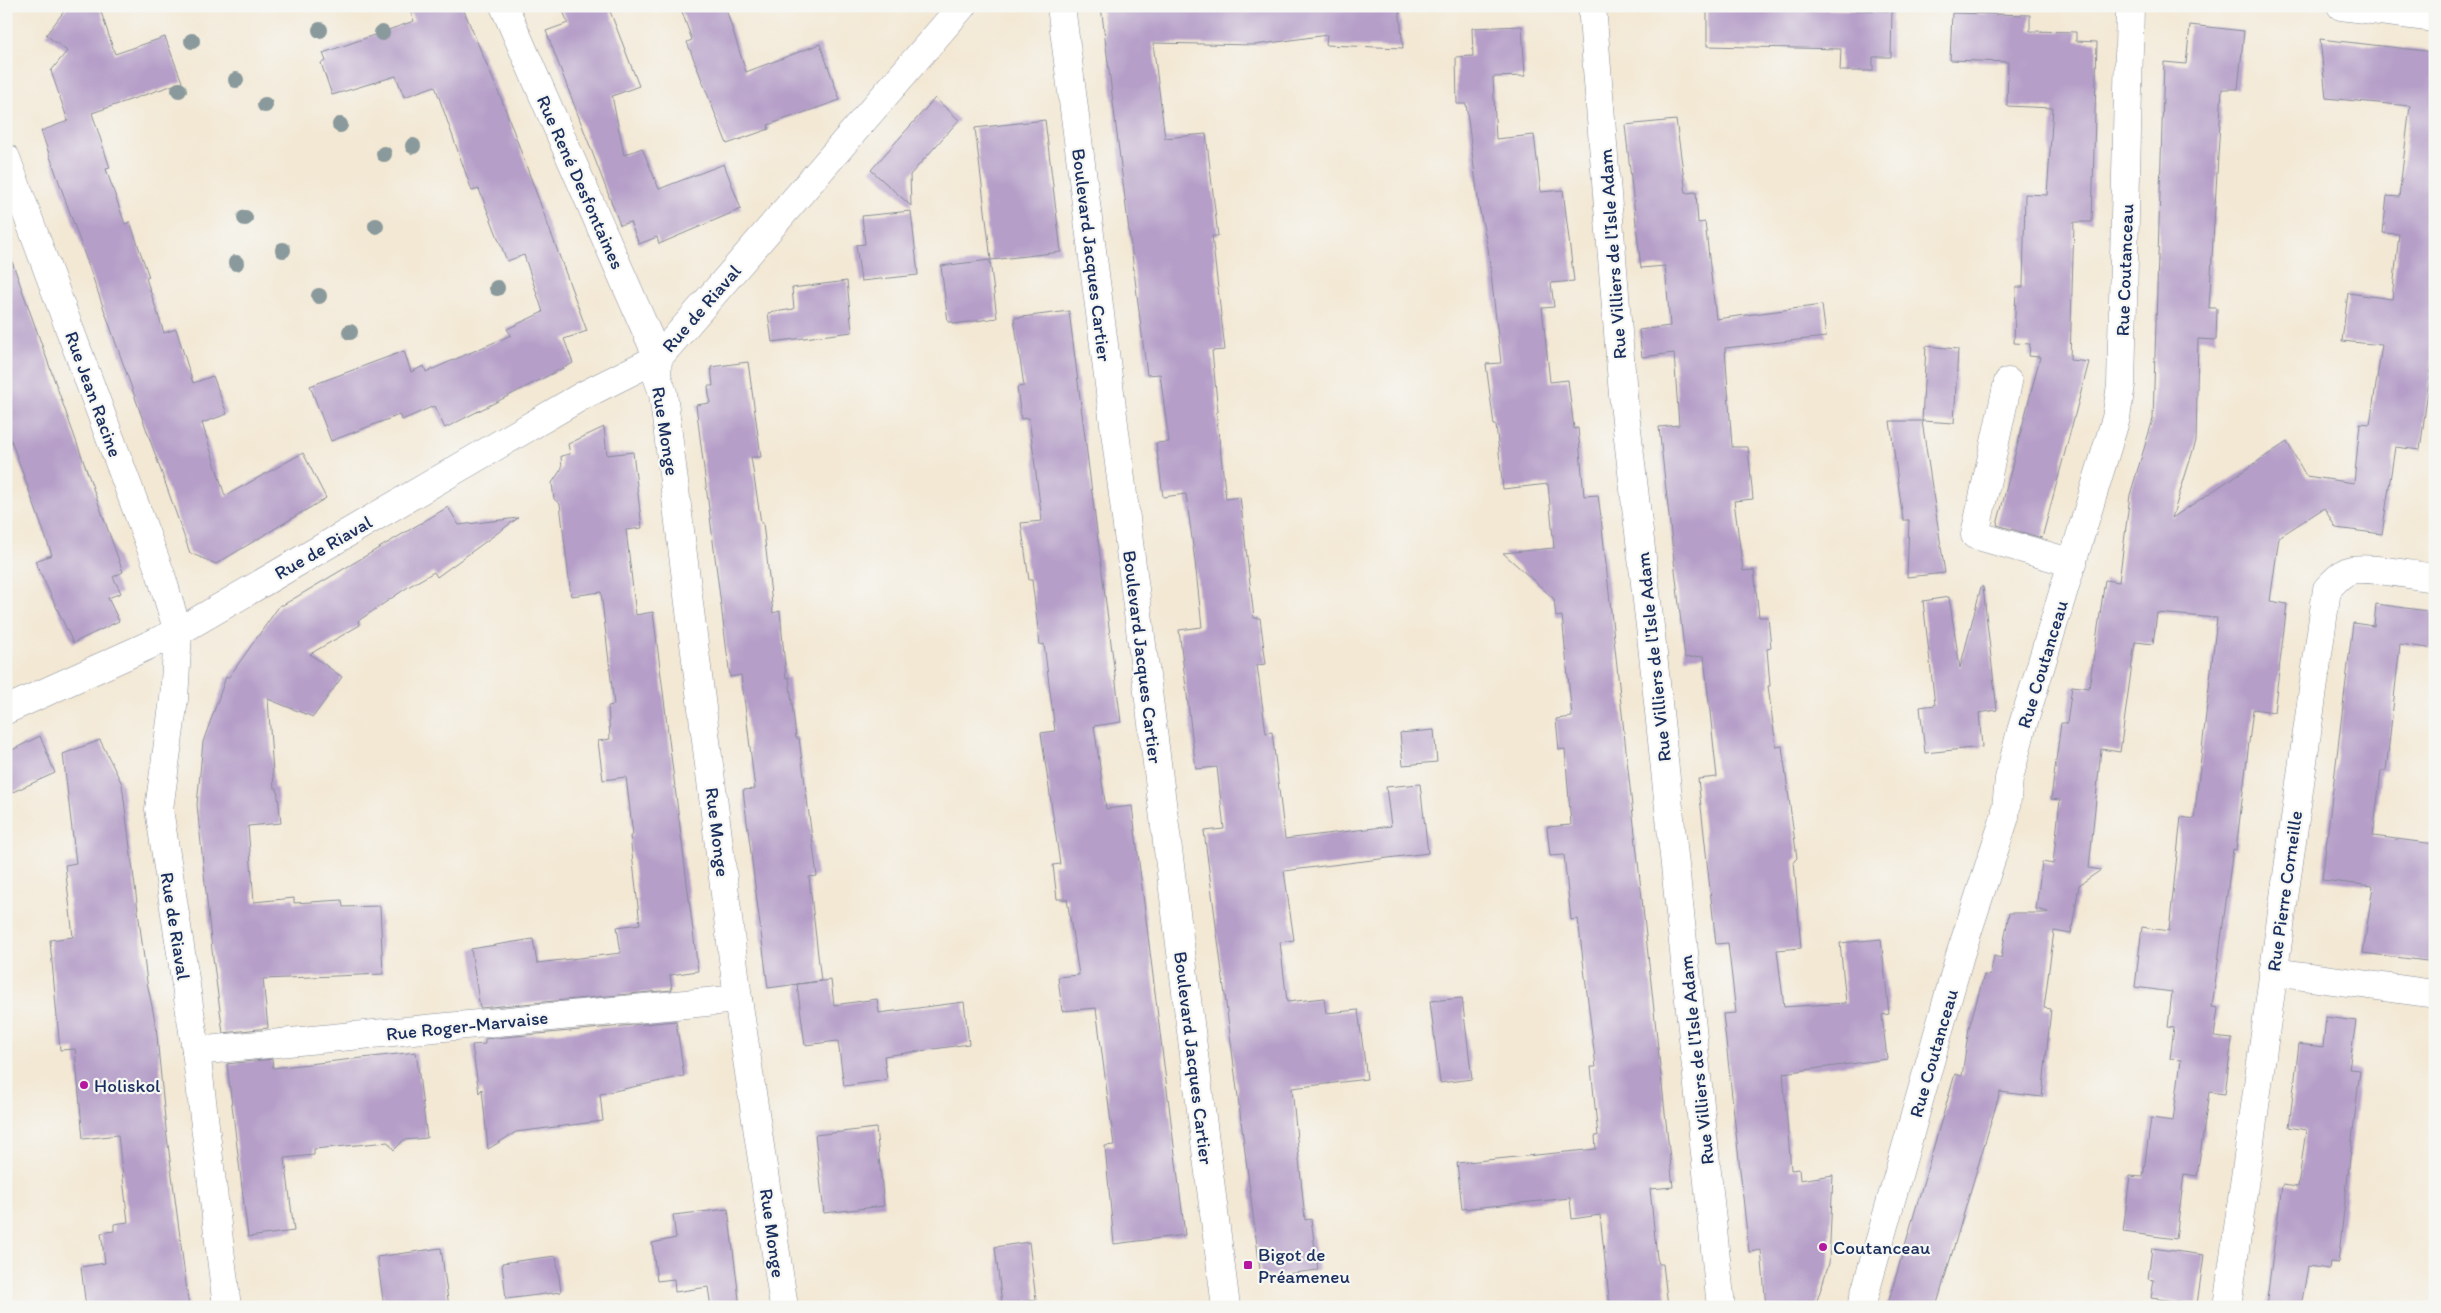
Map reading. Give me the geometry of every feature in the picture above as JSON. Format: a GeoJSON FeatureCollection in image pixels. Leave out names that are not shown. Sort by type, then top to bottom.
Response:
{"type":"FeatureCollection","features":[{"type":"Feature","properties":{"kind":"street","name":"Rue René Desfontaines"},"geometry":{"type":"LineString","coordinates":[[504,6],[658,358]]}},
{"type":"Feature","properties":{"kind":"street","name":"Rue de Riaval"},"geometry":{"type":"LineString","coordinates":[[227,1307],[196,1051],[159,809],[174,699],[178,632],[582,396],[658,358],[962,6]]}},
{"type":"Feature","properties":{"kind":"street","name":"Boulevard Jacques Cartier"},"geometry":{"type":"LineString","coordinates":[[1061,6],[1226,1307]]}},
{"type":"Feature","properties":{"kind":"street","name":"Rue Villiers de l'Isle Adam"},"geometry":{"type":"LineString","coordinates":[[1592,6],[1623,395],[1651,635],[1721,1307]]}},
{"type":"Feature","properties":{"kind":"street","name":"Rue Coutanceau"},"geometry":{"type":"LineString","coordinates":[[1861,1307],[1960,955],[2005,817],[2009,779],[2021,731],[2116,418],[2121,385],[2130,6]]}},
{"type":"Feature","properties":{"kind":"street"},"geometry":{"type":"LineString","coordinates":[[2341,6],[2435,18]]}},
{"type":"Feature","properties":{"kind":"street","name":"Rue Jean Racine"},"geometry":{"type":"LineString","coordinates":[[6,158],[161,575],[178,632]]}},
{"type":"Feature","properties":{"kind":"street","name":"Rue Monge"},"geometry":{"type":"LineString","coordinates":[[658,358],[657,376],[663,393],[738,999],[784,1307]]}},
{"type":"Feature","properties":{"kind":"street"},"geometry":{"type":"LineString","coordinates":[[2008,382],[1975,535],[2073,563]]}},
{"type":"Feature","properties":{"kind":"street","name":"Rue Pierre Corneille"},"geometry":{"type":"LineString","coordinates":[[2227,1307],[2327,589],[2349,570],[2362,569],[2435,578]]}},
{"type":"Feature","properties":{"kind":"street"},"geometry":{"type":"LineString","coordinates":[[6,710],[178,632]]}},
{"type":"Feature","properties":{"kind":"street"},"geometry":{"type":"LineString","coordinates":[[2273,972],[2435,994]]}},
{"type":"Feature","properties":{"kind":"street","name":"Rue Roger-Marvaise"},"geometry":{"type":"LineString","coordinates":[[196,1051],[738,999]]}},
{"type":"Feature","properties":{"kind":"building"},"geometry":{"type":"Polygon","coordinates":[[[68,6],[99,6],[115,54],[165,37],[182,82],[92,113],[110,168],[106,169],[125,224],[130,222],[149,277],[146,278],[164,333],[176,329],[193,383],[213,376],[227,414],[202,423],[225,496],[303,453],[326,498],[216,564],[190,553],[41,131],[68,121],[51,71],[67,51],[46,35],[68,6]]]}},
{"type":"Feature","properties":{"kind":"building"},"geometry":{"type":"Polygon","coordinates":[[[408,6],[462,6],[505,108],[587,331],[564,339],[573,363],[445,428],[434,406],[402,420],[399,415],[331,441],[310,386],[404,351],[411,372],[424,366],[426,372],[511,335],[507,329],[543,312],[524,255],[507,261],[479,189],[472,191],[435,86],[404,97],[396,76],[332,95],[321,63],[326,61],[323,53],[414,21],[408,6]]]}},
{"type":"Feature","properties":{"kind":"building"},"geometry":{"type":"Polygon","coordinates":[[[561,6],[608,6],[639,86],[612,96],[624,155],[642,148],[659,189],[724,164],[741,209],[659,244],[657,237],[639,244],[630,222],[620,225],[546,31],[568,23],[561,6]]]}},
{"type":"Feature","properties":{"kind":"building"},"geometry":{"type":"Polygon","coordinates":[[[680,6],[725,6],[746,72],[820,44],[840,100],[768,125],[769,129],[727,144],[687,42],[692,40],[680,6]]]}},
{"type":"Feature","properties":{"kind":"building"},"geometry":{"type":"Polygon","coordinates":[[[1101,6],[1399,6],[1403,48],[1326,45],[1327,35],[1255,45],[1153,43],[1165,138],[1206,134],[1218,236],[1212,236],[1225,350],[1212,351],[1218,412],[1216,412],[1226,499],[1240,497],[1254,618],[1260,618],[1266,664],[1257,665],[1266,733],[1272,732],[1285,839],[1391,826],[1386,787],[1420,784],[1428,853],[1284,871],[1294,940],[1280,942],[1287,1002],[1324,998],[1326,1013],[1358,1010],[1367,1079],[1292,1088],[1305,1220],[1311,1219],[1318,1270],[1261,1277],[1204,831],[1224,829],[1217,767],[1196,769],[1179,630],[1202,627],[1195,561],[1186,494],[1163,497],[1156,443],[1169,442],[1160,374],[1147,375],[1101,6]]]}},
{"type":"Feature","properties":{"kind":"building"},"geometry":{"type":"Polygon","coordinates":[[[1707,6],[1892,11],[1891,57],[1873,57],[1873,71],[1840,71],[1841,49],[1707,46],[1707,6]]]}},
{"type":"Feature","properties":{"kind":"building"},"geometry":{"type":"Polygon","coordinates":[[[1952,13],[2030,15],[2030,31],[2076,32],[2076,41],[2097,42],[2092,222],[2074,222],[2070,360],[2089,362],[2042,538],[1997,525],[2040,357],[2029,356],[2030,344],[2014,343],[2016,287],[2023,287],[2025,194],[2047,195],[2053,108],[2007,106],[2008,62],[1950,60],[1952,13]]]}},
{"type":"Feature","properties":{"kind":"building"},"geometry":{"type":"Polygon","coordinates":[[[2190,25],[2244,31],[2238,89],[2222,89],[2209,308],[2217,308],[2216,340],[2198,339],[2196,441],[2172,518],[2287,442],[2306,476],[2354,483],[2360,423],[2370,424],[2382,345],[2342,341],[2348,293],[2392,299],[2399,234],[2383,233],[2387,196],[2399,197],[2410,106],[2326,98],[2320,39],[2435,52],[2435,338],[2420,450],[2395,447],[2382,534],[2336,528],[2324,508],[2279,537],[2270,601],[2287,604],[2274,712],[2253,709],[2236,850],[2233,849],[2212,1007],[2218,1008],[2214,1037],[2232,1039],[2225,1094],[2209,1092],[2197,1176],[2184,1174],[2176,1239],[2123,1232],[2130,1176],[2143,1177],[2151,1118],[2173,1121],[2181,1060],[2170,1059],[2174,1028],[2168,1027],[2172,992],[2135,987],[2142,927],[2169,931],[2181,817],[2194,819],[2217,618],[2157,613],[2153,644],[2135,642],[2120,752],[2101,749],[2089,868],[2101,870],[2079,885],[2071,934],[2054,931],[2044,1008],[2051,1009],[2042,1097],[2000,1092],[1936,1307],[1887,1307],[1955,1074],[1962,1076],[1969,1028],[1984,975],[1990,976],[1994,956],[2001,958],[2009,913],[2048,913],[2036,909],[2042,862],[2053,864],[2060,800],[2051,799],[2061,723],[2067,723],[2072,686],[2089,688],[2105,580],[2119,582],[2130,495],[2153,419],[2164,62],[2186,64],[2190,25]]]}},
{"type":"Feature","properties":{"kind":"building"},"geometry":{"type":"Polygon","coordinates":[[[1522,26],[1525,76],[1493,77],[1496,139],[1534,135],[1541,192],[1563,190],[1574,281],[1551,283],[1554,307],[1542,308],[1550,382],[1568,380],[1574,429],[1578,428],[1584,496],[1598,495],[1601,518],[1673,1187],[1650,1189],[1657,1258],[1659,1264],[1663,1264],[1668,1307],[1610,1307],[1600,1215],[1572,1219],[1570,1198],[1462,1209],[1457,1163],[1596,1149],[1595,1136],[1598,1136],[1591,1067],[1596,1067],[1578,919],[1571,920],[1564,855],[1550,856],[1547,827],[1571,825],[1565,749],[1559,750],[1556,719],[1572,717],[1562,616],[1556,617],[1554,599],[1503,553],[1554,548],[1548,484],[1503,489],[1496,425],[1494,425],[1486,364],[1501,363],[1488,248],[1479,207],[1466,104],[1457,104],[1456,57],[1473,56],[1472,28],[1522,26]]]}},
{"type":"Feature","properties":{"kind":"building"},"geometry":{"type":"Polygon","coordinates":[[[935,98],[959,120],[910,175],[911,206],[871,170],[935,98]]]}},
{"type":"Feature","properties":{"kind":"building"},"geometry":{"type":"Polygon","coordinates":[[[1045,120],[1061,252],[991,260],[975,128],[1045,120]]]}},
{"type":"Feature","properties":{"kind":"building"},"geometry":{"type":"Polygon","coordinates":[[[1676,120],[1686,193],[1696,192],[1698,223],[1705,222],[1716,319],[1822,305],[1826,337],[1725,348],[1732,447],[1748,447],[1753,499],[1734,501],[1743,571],[1754,570],[1759,617],[1768,617],[1771,648],[1767,649],[1770,686],[1768,686],[1776,747],[1782,746],[1797,858],[1794,861],[1801,948],[1777,950],[1784,1007],[1846,1003],[1840,943],[1881,939],[1889,1014],[1882,1015],[1887,1059],[1783,1073],[1791,1170],[1799,1169],[1800,1180],[1833,1175],[1829,1263],[1815,1307],[1766,1307],[1761,1250],[1749,1252],[1723,1014],[1736,1013],[1728,943],[1716,944],[1698,779],[1717,777],[1704,656],[1685,658],[1659,427],[1679,425],[1674,353],[1642,357],[1639,330],[1670,326],[1665,266],[1641,268],[1625,125],[1676,120]]]}},
{"type":"Feature","properties":{"kind":"building"},"geometry":{"type":"Polygon","coordinates":[[[911,211],[918,275],[861,281],[856,245],[865,244],[862,216],[911,211]]]}},
{"type":"Feature","properties":{"kind":"building"},"geometry":{"type":"Polygon","coordinates":[[[10,256],[123,572],[113,577],[121,593],[108,598],[119,621],[73,643],[35,561],[52,555],[6,426],[6,257],[10,256]]]}},
{"type":"Feature","properties":{"kind":"building"},"geometry":{"type":"Polygon","coordinates":[[[990,260],[997,318],[954,324],[953,322],[948,322],[941,266],[990,260]]]}},
{"type":"Feature","properties":{"kind":"building"},"geometry":{"type":"Polygon","coordinates":[[[847,281],[852,332],[772,342],[768,313],[794,309],[792,288],[847,281]]]}},
{"type":"Feature","properties":{"kind":"building"},"geometry":{"type":"Polygon","coordinates":[[[1069,311],[1121,722],[1094,726],[1106,809],[1132,806],[1185,1235],[1114,1244],[1105,1146],[1114,1145],[1096,1008],[1062,1011],[1058,977],[1079,975],[1067,899],[1057,899],[1053,865],[1060,864],[1041,733],[1055,731],[1044,644],[1040,645],[1032,580],[1029,580],[1021,523],[1042,521],[1029,418],[1021,419],[1017,387],[1024,386],[1014,318],[1069,311]]]}},
{"type":"Feature","properties":{"kind":"building"},"geometry":{"type":"Polygon","coordinates":[[[1926,346],[1958,349],[1954,423],[1922,421],[1926,346]]]}},
{"type":"Feature","properties":{"kind":"building"},"geometry":{"type":"Polygon","coordinates":[[[748,362],[761,457],[751,457],[761,523],[763,523],[773,613],[780,611],[786,678],[789,677],[796,738],[799,738],[817,876],[809,877],[821,981],[768,988],[743,790],[755,789],[745,705],[741,675],[730,677],[696,405],[710,403],[708,386],[713,386],[711,367],[748,362]]]}},
{"type":"Feature","properties":{"kind":"building"},"geometry":{"type":"Polygon","coordinates":[[[1890,421],[1922,421],[1945,573],[1907,577],[1909,520],[1903,520],[1890,421]]]}},
{"type":"Feature","properties":{"kind":"building"},"geometry":{"type":"Polygon","coordinates":[[[604,427],[607,455],[633,452],[642,528],[626,530],[636,615],[653,612],[698,971],[670,975],[672,990],[480,1008],[471,949],[533,939],[537,963],[621,953],[617,927],[640,924],[630,836],[633,835],[626,777],[603,780],[598,741],[610,739],[608,706],[614,705],[601,592],[571,596],[560,504],[554,499],[552,483],[562,468],[561,456],[570,454],[568,444],[604,427]]]}},
{"type":"Feature","properties":{"kind":"building"},"geometry":{"type":"Polygon","coordinates":[[[448,507],[459,525],[518,518],[437,577],[434,572],[408,587],[358,621],[360,625],[310,654],[342,677],[313,717],[268,699],[274,788],[277,788],[281,823],[248,826],[254,902],[294,898],[294,903],[342,900],[343,907],[380,906],[383,974],[263,979],[268,1028],[223,1033],[212,950],[197,805],[203,742],[226,677],[229,677],[280,605],[283,605],[448,507]]]}},
{"type":"Feature","properties":{"kind":"building"},"geometry":{"type":"Polygon","coordinates":[[[1981,587],[1983,587],[1997,710],[1979,713],[1982,747],[1925,753],[1920,707],[1935,705],[1923,601],[1949,597],[1960,668],[1981,587]]]}},
{"type":"Feature","properties":{"kind":"building"},"geometry":{"type":"Polygon","coordinates":[[[2376,604],[2435,612],[2435,649],[2400,644],[2386,771],[2381,771],[2373,836],[2435,844],[2435,962],[2363,953],[2373,886],[2322,880],[2353,623],[2374,626],[2376,604]]]}},
{"type":"Feature","properties":{"kind":"building"},"geometry":{"type":"Polygon","coordinates":[[[1434,730],[1437,762],[1403,765],[1400,733],[1434,730]]]}},
{"type":"Feature","properties":{"kind":"building"},"geometry":{"type":"Polygon","coordinates":[[[40,736],[55,773],[6,795],[6,753],[40,736]]]}},
{"type":"Feature","properties":{"kind":"building"},"geometry":{"type":"Polygon","coordinates":[[[100,740],[122,784],[147,982],[156,1026],[166,1129],[189,1307],[86,1307],[81,1267],[105,1263],[101,1233],[114,1231],[114,1224],[128,1222],[118,1135],[83,1139],[75,1049],[60,1050],[50,940],[73,937],[65,865],[76,863],[63,754],[100,740]]]}},
{"type":"Feature","properties":{"kind":"building"},"geometry":{"type":"Polygon","coordinates":[[[831,980],[834,1005],[877,999],[879,1013],[964,1002],[969,1044],[884,1056],[887,1080],[844,1086],[838,1041],[805,1045],[797,984],[831,980]]]}},
{"type":"Feature","properties":{"kind":"building"},"geometry":{"type":"Polygon","coordinates":[[[1462,998],[1472,1079],[1440,1083],[1430,1001],[1462,998]]]}},
{"type":"Feature","properties":{"kind":"building"},"geometry":{"type":"Polygon","coordinates":[[[2326,1017],[2356,1021],[2349,1069],[2360,1070],[2338,1263],[2330,1262],[2329,1269],[2308,1266],[2301,1307],[2266,1307],[2282,1185],[2298,1187],[2306,1130],[2289,1127],[2299,1044],[2323,1047],[2326,1017]]]}},
{"type":"Feature","properties":{"kind":"building"},"geometry":{"type":"Polygon","coordinates":[[[676,1021],[684,1076],[600,1094],[603,1121],[516,1132],[488,1149],[482,1089],[479,1093],[472,1045],[485,1044],[485,1039],[676,1021]]]}},
{"type":"Feature","properties":{"kind":"building"},"geometry":{"type":"Polygon","coordinates":[[[416,1052],[427,1138],[404,1140],[394,1150],[388,1142],[314,1149],[314,1155],[285,1158],[294,1231],[248,1237],[227,1064],[272,1059],[273,1068],[416,1052]]]}},
{"type":"Feature","properties":{"kind":"building"},"geometry":{"type":"Polygon","coordinates":[[[876,1128],[884,1206],[824,1213],[815,1135],[876,1128]]]}},
{"type":"Feature","properties":{"kind":"building"},"geometry":{"type":"Polygon","coordinates":[[[728,1209],[740,1307],[711,1307],[708,1287],[675,1292],[674,1279],[657,1281],[652,1243],[676,1238],[673,1215],[728,1209]]]}},
{"type":"Feature","properties":{"kind":"building"},"geometry":{"type":"Polygon","coordinates":[[[1029,1242],[1036,1300],[1002,1304],[995,1247],[1029,1242]]]}},
{"type":"Feature","properties":{"kind":"building"},"geometry":{"type":"Polygon","coordinates":[[[441,1248],[449,1307],[384,1307],[377,1257],[441,1248]]]}},
{"type":"Feature","properties":{"kind":"building"},"geometry":{"type":"Polygon","coordinates":[[[2152,1248],[2204,1255],[2197,1304],[2151,1298],[2154,1280],[2148,1279],[2152,1248]]]}},
{"type":"Feature","properties":{"kind":"building"},"geometry":{"type":"Polygon","coordinates":[[[556,1256],[561,1292],[506,1299],[502,1263],[556,1256]]]}},
{"type":"Feature","properties":{"kind":"place","name":"Holiskol"},"geometry":{"type":"Point","coordinates":[84,1085]}},
{"type":"Feature","properties":{"kind":"place","name":"Coutanceau"},"geometry":{"type":"Point","coordinates":[1823,1247]}},
{"type":"Feature","properties":{"kind":"place","name":"Bigot de Préameneu"},"geometry":{"type":"Point","coordinates":[1248,1265]}}]}
